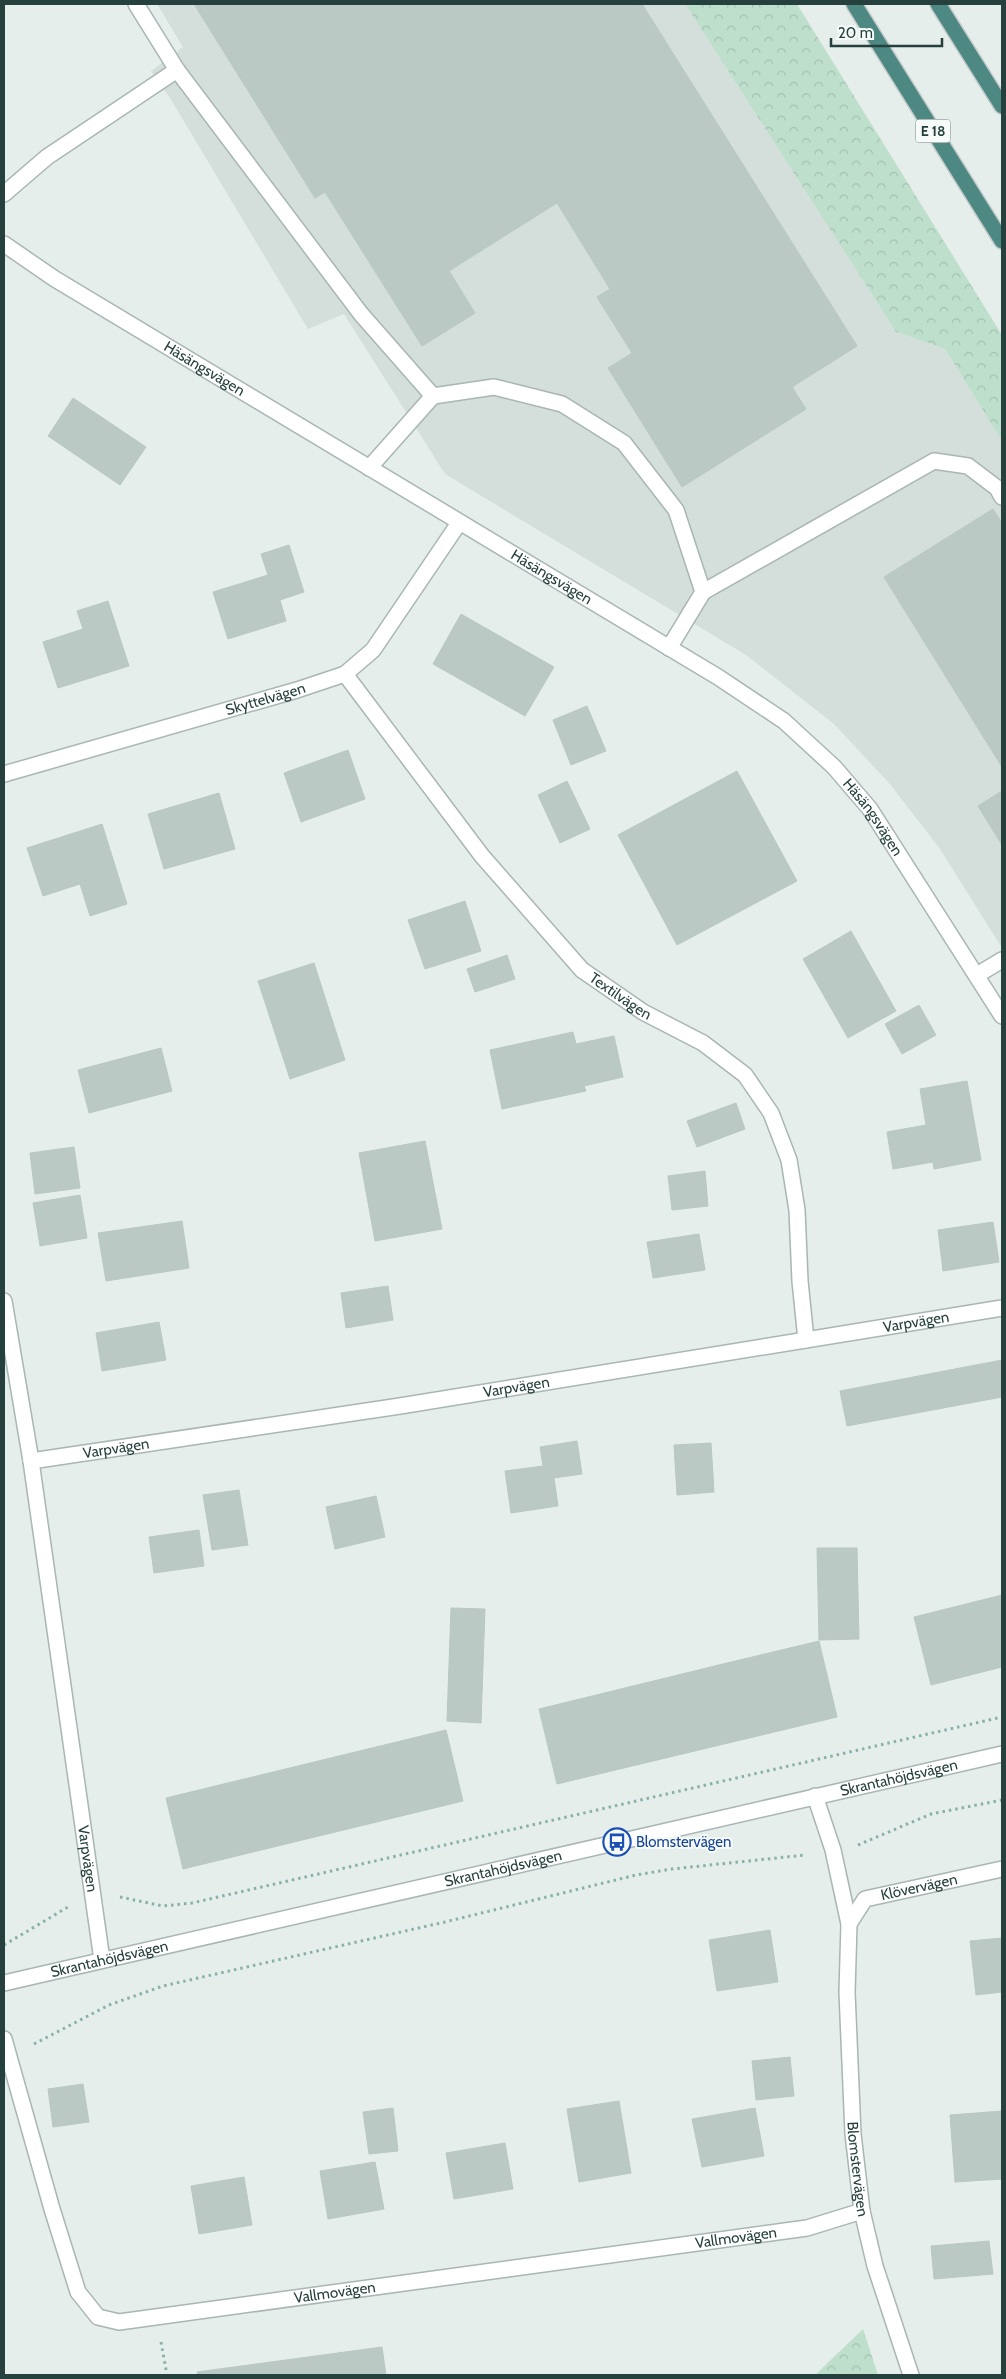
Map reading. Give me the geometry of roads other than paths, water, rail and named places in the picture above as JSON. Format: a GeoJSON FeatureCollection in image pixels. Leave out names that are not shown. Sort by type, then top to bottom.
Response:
{"type":"FeatureCollection","features":[{"type":"Feature","properties":{"kind":"highway","name":"E 18"},"geometry":{"type":"LineString","coordinates":[[854,4],[1002,241]]}},
{"type":"Feature","properties":{"kind":"highway"},"geometry":{"type":"LineString","coordinates":[[938,4],[1002,106]]}},
{"type":"Feature","properties":{"kind":"street"},"geometry":{"type":"LineString","coordinates":[[136,4],[177,70],[361,314],[433,396]]}},
{"type":"Feature","properties":{"kind":"street"},"geometry":{"type":"LineString","coordinates":[[4,194],[47,156],[177,70]]}},
{"type":"Feature","properties":{"kind":"street","name":"Häsängsvägen"},"geometry":{"type":"LineString","coordinates":[[4,244],[55,279],[718,677],[784,721],[834,767],[870,810],[1002,1016]]}},
{"type":"Feature","properties":{"kind":"street"},"geometry":{"type":"LineString","coordinates":[[369,468],[433,396],[494,387],[562,404],[624,442],[676,510],[703,592]]}},
{"type":"Feature","properties":{"kind":"street"},"geometry":{"type":"LineString","coordinates":[[669,648],[703,592],[934,461],[968,466],[997,488],[1002,497]]}},
{"type":"Feature","properties":{"kind":"street","name":"Skyttelvägen"},"geometry":{"type":"LineString","coordinates":[[4,774],[297,690],[345,674],[373,650],[459,522]]}},
{"type":"Feature","properties":{"kind":"street","name":"Textilvägen"},"geometry":{"type":"LineString","coordinates":[[345,674],[482,856],[582,970],[643,1012],[702,1043],[745,1075],[771,1113],[789,1160],[797,1210],[800,1280],[806,1340]]}},
{"type":"Feature","properties":{"kind":"street"},"geometry":{"type":"LineString","coordinates":[[977,975],[1002,960]]}},
{"type":"Feature","properties":{"kind":"street","name":"Varpvägen"},"geometry":{"type":"LineString","coordinates":[[4,1301],[31,1462],[102,1960]]}},
{"type":"Feature","properties":{"kind":"street","name":"Varpvägen"},"geometry":{"type":"LineString","coordinates":[[31,1462],[409,1405],[1002,1308]]}},
{"type":"Feature","properties":{"kind":"street","name":"Skrantahöjdsvägen"},"geometry":{"type":"LineString","coordinates":[[4,1983],[1002,1754]]}},
{"type":"Feature","properties":{"kind":"street","name":"Blomstervägen"},"geometry":{"type":"LineString","coordinates":[[815,1796],[832,1850],[849,1924],[847,1992],[853,2134],[862,2211],[875,2266],[911,2375]]}},
{"type":"Feature","properties":{"kind":"street","name":"Klövervägen"},"geometry":{"type":"LineString","coordinates":[[849,1924],[865,1900],[1002,1869]]}},
{"type":"Feature","properties":{"kind":"street","name":"Vallmovägen"},"geometry":{"type":"LineString","coordinates":[[5,2045],[78,2292],[98,2317],[119,2322],[807,2228],[862,2211]]}},
{"type":"Feature","properties":{"kind":"place","name":"Blomstervägen"},"geometry":{"type":"Point","coordinates":[617,1842]}}]}
